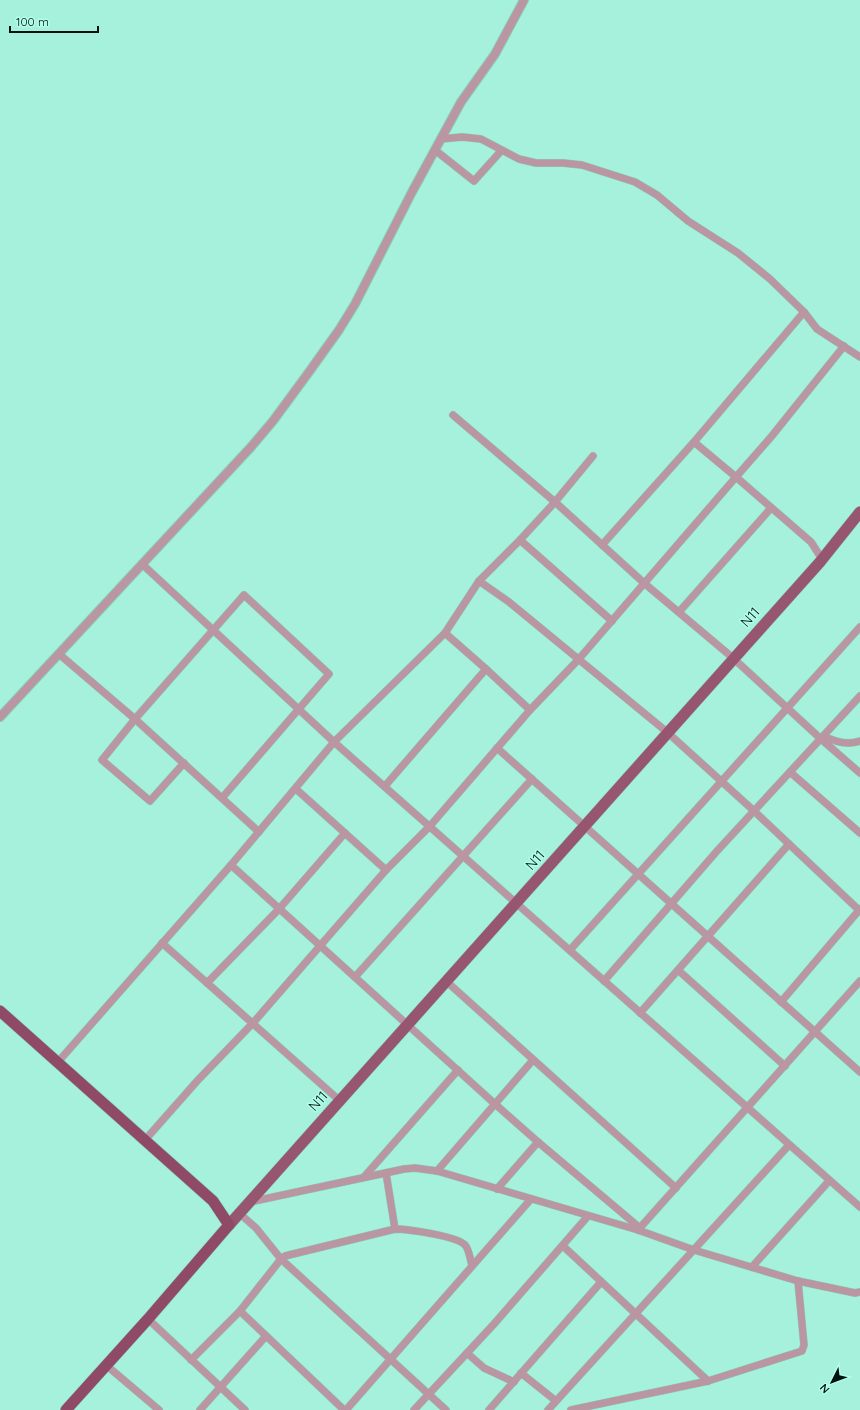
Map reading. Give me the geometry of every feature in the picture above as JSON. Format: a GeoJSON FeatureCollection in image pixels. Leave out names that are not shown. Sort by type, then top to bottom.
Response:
{"type":"FeatureCollection","features":[{"type":"Feature","properties":{"kind":"highway"},"geometry":{"type":"LineString","coordinates":[[0,1011],[213,1201],[229,1225],[106,1365],[70,1409]]}},
{"type":"Feature","properties":{"kind":"main road","name":"N11"},"geometry":{"type":"LineString","coordinates":[[229,1225],[822,559],[860,512]]}},
{"type":"Feature","properties":{"kind":"street"},"geometry":{"type":"LineString","coordinates":[[0,717],[251,447],[273,421],[339,330],[355,304],[461,102],[495,54],[524,0]]}},
{"type":"Feature","properties":{"kind":"street"},"geometry":{"type":"LineString","coordinates":[[441,139],[462,137],[481,139],[519,159],[530,162],[564,162],[582,165],[635,182],[657,195],[688,221],[738,253],[804,312],[817,329],[860,357]]}},
{"type":"Feature","properties":{"kind":"street"},"geometry":{"type":"LineString","coordinates":[[435,150],[474,182],[501,150]]}},
{"type":"Feature","properties":{"kind":"street"},"geometry":{"type":"LineString","coordinates":[[602,545],[694,442],[804,312]]}},
{"type":"Feature","properties":{"kind":"street"},"geometry":{"type":"LineString","coordinates":[[145,1140],[198,1080],[253,1023],[386,870],[430,826],[530,710],[578,660],[771,437],[844,346]]}},
{"type":"Feature","properties":{"kind":"street"},"geometry":{"type":"LineString","coordinates":[[453,414],[555,502],[644,583],[733,658],[860,773]]}},
{"type":"Feature","properties":{"kind":"street"},"geometry":{"type":"LineString","coordinates":[[694,442],[811,542],[822,559]]}},
{"type":"Feature","properties":{"kind":"street"},"geometry":{"type":"LineString","coordinates":[[58,1062],[231,865],[334,742],[445,633],[479,581],[555,502],[593,456]]}},
{"type":"Feature","properties":{"kind":"street"},"geometry":{"type":"LineString","coordinates":[[679,612],[771,508]]}},
{"type":"Feature","properties":{"kind":"street"},"geometry":{"type":"LineString","coordinates":[[520,540],[612,621]]}},
{"type":"Feature","properties":{"kind":"street"},"geometry":{"type":"LineString","coordinates":[[142,564],[334,742],[860,1207]]}},
{"type":"Feature","properties":{"kind":"street"},"geometry":{"type":"LineString","coordinates":[[479,581],[509,602],[667,732],[860,910],[781,1002]]}},
{"type":"Feature","properties":{"kind":"street"},"geometry":{"type":"LineString","coordinates":[[184,763],[150,800],[102,760],[135,719],[244,595],[329,674],[222,798]]}},
{"type":"Feature","properties":{"kind":"street"},"geometry":{"type":"LineString","coordinates":[[570,950],[860,627]]}},
{"type":"Feature","properties":{"kind":"street"},"geometry":{"type":"LineString","coordinates":[[445,633],[530,710]]}},
{"type":"Feature","properties":{"kind":"street"},"geometry":{"type":"LineString","coordinates":[[59,654],[135,719],[259,832]]}},
{"type":"Feature","properties":{"kind":"street"},"geometry":{"type":"LineString","coordinates":[[385,786],[486,669]]}},
{"type":"Feature","properties":{"kind":"street"},"geometry":{"type":"LineString","coordinates":[[604,981],[716,851],[860,696]]}},
{"type":"Feature","properties":{"kind":"street"},"geometry":{"type":"LineString","coordinates":[[822,738],[852,744],[860,741]]}},
{"type":"Feature","properties":{"kind":"street"},"geometry":{"type":"LineString","coordinates":[[497,748],[860,1072]]}},
{"type":"Feature","properties":{"kind":"street"},"geometry":{"type":"LineString","coordinates":[[790,772],[860,833]]}},
{"type":"Feature","properties":{"kind":"street"},"geometry":{"type":"LineString","coordinates":[[355,977],[462,855],[532,779]]}},
{"type":"Feature","properties":{"kind":"street"},"geometry":{"type":"LineString","coordinates":[[296,789],[386,870]]}},
{"type":"Feature","properties":{"kind":"street"},"geometry":{"type":"LineString","coordinates":[[207,983],[280,909],[345,833]]}},
{"type":"Feature","properties":{"kind":"street"},"geometry":{"type":"LineString","coordinates":[[640,1012],[789,844]]}},
{"type":"Feature","properties":{"kind":"street"},"geometry":{"type":"LineString","coordinates":[[231,865],[495,1104],[639,1229]]}},
{"type":"Feature","properties":{"kind":"street"},"geometry":{"type":"LineString","coordinates":[[162,943],[340,1100]]}},
{"type":"Feature","properties":{"kind":"street"},"geometry":{"type":"LineString","coordinates":[[678,970],[785,1066]]}},
{"type":"Feature","properties":{"kind":"street"},"geometry":{"type":"LineString","coordinates":[[446,981],[676,1188]]}},
{"type":"Feature","properties":{"kind":"street"},"geometry":{"type":"LineString","coordinates":[[639,1229],[860,981]]}},
{"type":"Feature","properties":{"kind":"street"},"geometry":{"type":"LineString","coordinates":[[437,1171],[533,1060]]}},
{"type":"Feature","properties":{"kind":"street"},"geometry":{"type":"LineString","coordinates":[[364,1177],[458,1070]]}},
{"type":"Feature","properties":{"kind":"street"},"geometry":{"type":"LineString","coordinates":[[497,1189],[538,1142]]}},
{"type":"Feature","properties":{"kind":"street"},"geometry":{"type":"LineString","coordinates":[[548,1410],[789,1145]]}},
{"type":"Feature","properties":{"kind":"street"},"geometry":{"type":"LineString","coordinates":[[248,1203],[404,1169],[415,1168],[437,1171],[588,1216],[639,1229],[694,1250],[798,1281],[855,1293],[860,1292]]}},
{"type":"Feature","properties":{"kind":"street"},"geometry":{"type":"LineString","coordinates":[[386,1173],[395,1229]]}},
{"type":"Feature","properties":{"kind":"street"},"geometry":{"type":"LineString","coordinates":[[752,1267],[829,1181]]}},
{"type":"Feature","properties":{"kind":"street"},"geometry":{"type":"LineString","coordinates":[[240,1311],[345,1410],[391,1360],[472,1265],[531,1199]]}},
{"type":"Feature","properties":{"kind":"street"},"geometry":{"type":"LineString","coordinates":[[239,1212],[256,1228],[281,1259],[446,1410]]}},
{"type":"Feature","properties":{"kind":"street"},"geometry":{"type":"LineString","coordinates":[[414,1410],[563,1246],[588,1216]]}},
{"type":"Feature","properties":{"kind":"street"},"geometry":{"type":"LineString","coordinates":[[191,1360],[240,1311],[281,1259],[298,1253],[395,1229],[412,1230],[459,1241],[466,1247],[472,1265]]}},
{"type":"Feature","properties":{"kind":"street"},"geometry":{"type":"LineString","coordinates":[[563,1246],[708,1381]]}},
{"type":"Feature","properties":{"kind":"street"},"geometry":{"type":"LineString","coordinates":[[571,1410],[708,1381],[802,1351],[804,1345],[798,1281]]}},
{"type":"Feature","properties":{"kind":"street"},"geometry":{"type":"LineString","coordinates":[[489,1410],[601,1282]]}},
{"type":"Feature","properties":{"kind":"street"},"geometry":{"type":"LineString","coordinates":[[148,1319],[245,1410]]}},
{"type":"Feature","properties":{"kind":"street"},"geometry":{"type":"LineString","coordinates":[[200,1410],[266,1336]]}},
{"type":"Feature","properties":{"kind":"street"},"geometry":{"type":"LineString","coordinates":[[467,1353],[484,1368],[514,1382]]}},
{"type":"Feature","properties":{"kind":"street"},"geometry":{"type":"LineString","coordinates":[[106,1365],[159,1410]]}},
{"type":"Feature","properties":{"kind":"street"},"geometry":{"type":"LineString","coordinates":[[521,1373],[556,1401]]}}]}
